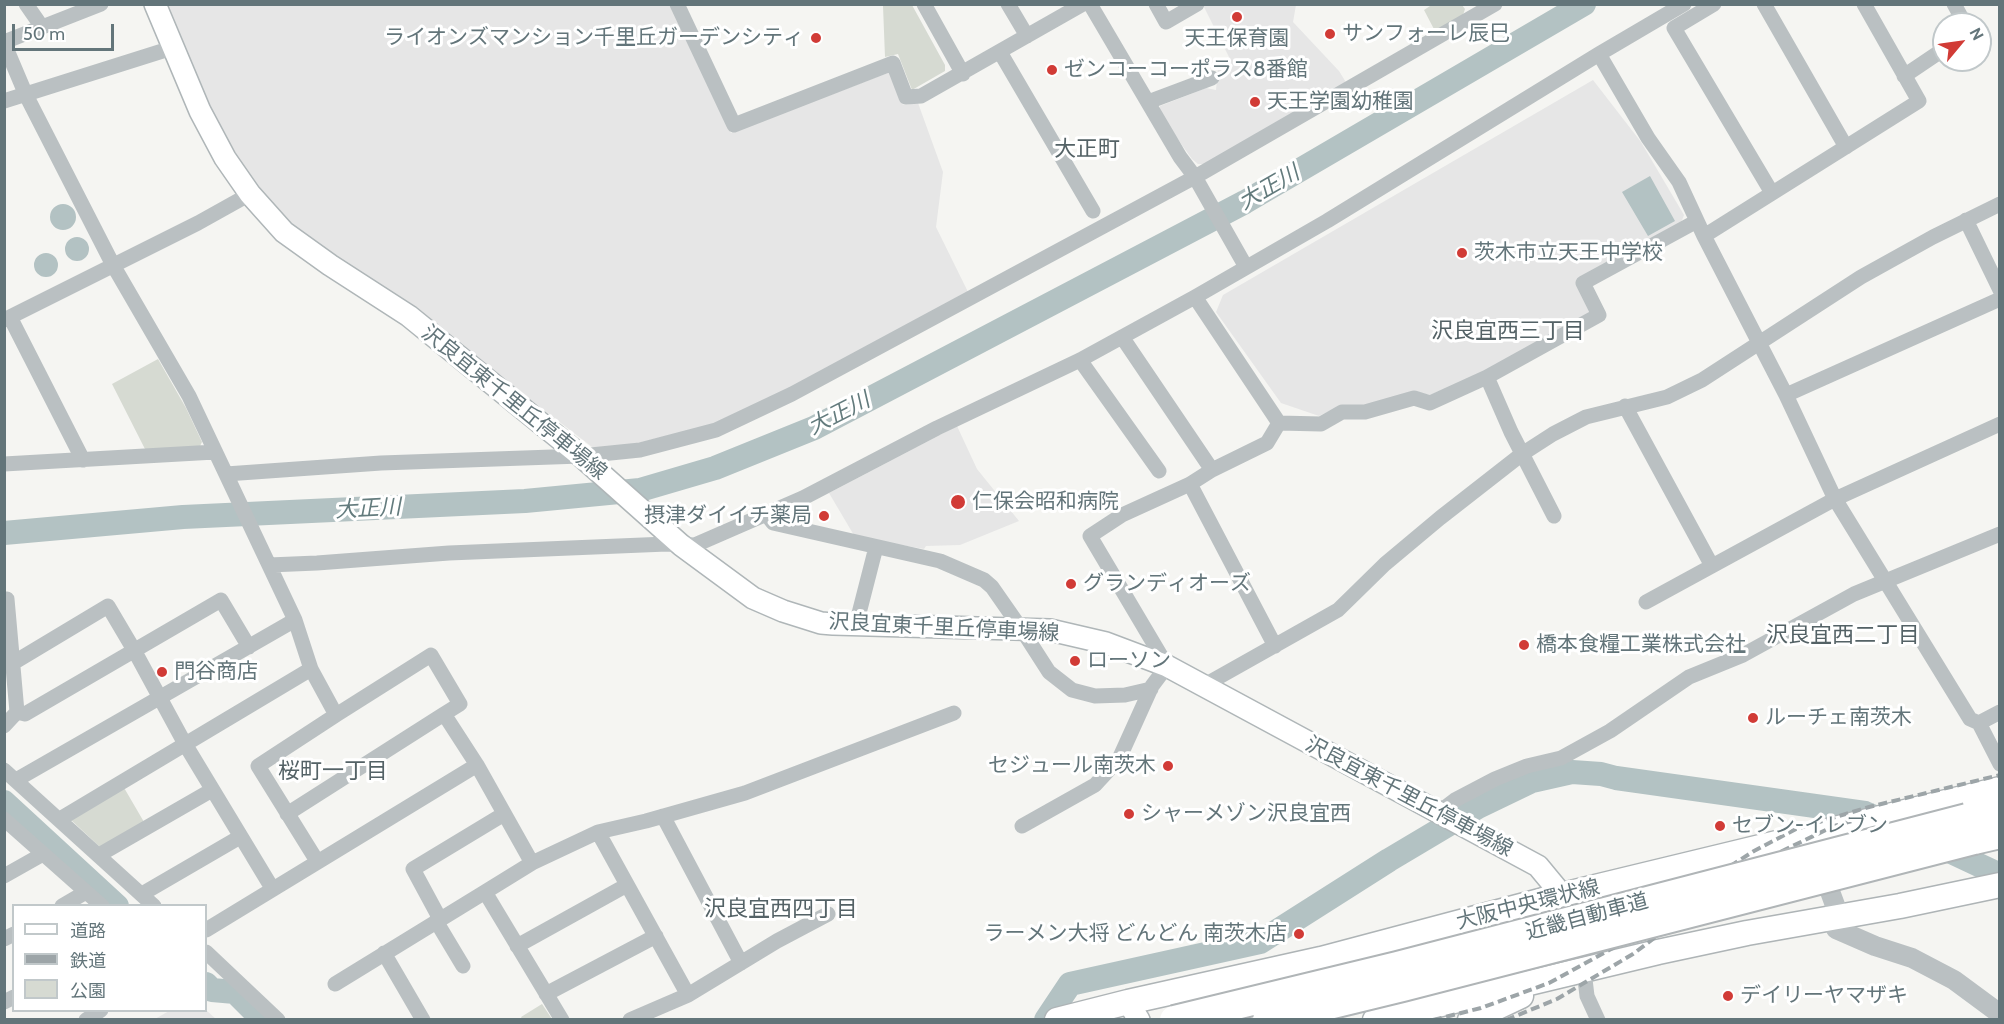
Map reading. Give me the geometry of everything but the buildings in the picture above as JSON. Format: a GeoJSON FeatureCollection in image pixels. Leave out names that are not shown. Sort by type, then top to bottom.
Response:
{"type":"FeatureCollection","features":[{"type":"Feature","properties":{"kind":"highway","name":"近畿自動車道"},"geometry":{"type":"LineString","coordinates":[[1174,1020],[1408,963],[2000,809]]}},
{"type":"Feature","properties":{"kind":"highway","name":"近畿自動車道"},"geometry":{"type":"LineString","coordinates":[[1267,1020],[2000,834]]}},
{"type":"Feature","properties":{"kind":"main road","name":"沢良宜東千里丘停車場線"},"geometry":{"type":"LineString","coordinates":[[154,4],[200,111],[225,158],[250,194],[284,232],[409,316],[581,456],[676,541],[753,598],[783,611],[821,623],[856,626],[1050,630],[1106,643],[1167,666],[1538,866],[1562,895],[1575,973]]}},
{"type":"Feature","properties":{"kind":"main road","name":"大阪中央環状線"},"geometry":{"type":"LineString","coordinates":[[1057,1020],[1131,1014],[1321,959],[1562,895],[2000,789]]}},
{"type":"Feature","properties":{"kind":"main road"},"geometry":{"type":"LineString","coordinates":[[1375,1020],[1658,952],[2000,885]]}},
{"type":"Feature","properties":{"kind":"main road"},"geometry":{"type":"LineString","coordinates":[[1470,1020],[1575,973]]}},
{"type":"Feature","properties":{"kind":"street"},"geometry":{"type":"LineString","coordinates":[[26,4],[42,27]]}},
{"type":"Feature","properties":{"kind":"street"},"geometry":{"type":"LineString","coordinates":[[101,4],[4,42],[26,95],[113,265],[189,396],[295,620],[311,669],[336,715]]}},
{"type":"Feature","properties":{"kind":"street"},"geometry":{"type":"LineString","coordinates":[[678,4],[734,125],[893,63],[906,97],[921,96],[1083,4]]}},
{"type":"Feature","properties":{"kind":"street"},"geometry":{"type":"LineString","coordinates":[[924,4],[963,74]]}},
{"type":"Feature","properties":{"kind":"street"},"geometry":{"type":"LineString","coordinates":[[1008,4],[1027,36]]}},
{"type":"Feature","properties":{"kind":"street"},"geometry":{"type":"LineString","coordinates":[[1090,4],[1180,158],[1195,177],[1246,267]]}},
{"type":"Feature","properties":{"kind":"street"},"geometry":{"type":"LineString","coordinates":[[1156,4],[1166,22],[1197,4]]}},
{"type":"Feature","properties":{"kind":"street"},"geometry":{"type":"LineString","coordinates":[[226,475],[381,464],[581,456],[640,450],[716,430],[792,394],[1195,177],[1475,9],[1495,4]]}},
{"type":"Feature","properties":{"kind":"street"},"geometry":{"type":"LineString","coordinates":[[267,561],[317,563],[449,553],[676,541],[695,545],[803,498],[937,428],[1080,360],[1327,221],[1684,4]]}},
{"type":"Feature","properties":{"kind":"street"},"geometry":{"type":"LineString","coordinates":[[1714,4],[1674,28],[1772,193]]}},
{"type":"Feature","properties":{"kind":"street"},"geometry":{"type":"LineString","coordinates":[[1764,4],[1846,147]]}},
{"type":"Feature","properties":{"kind":"street"},"geometry":{"type":"LineString","coordinates":[[1704,236],[1919,101],[1864,4]]}},
{"type":"Feature","properties":{"kind":"street"},"geometry":{"type":"LineString","coordinates":[[4,101],[172,48]]}},
{"type":"Feature","properties":{"kind":"street"},"geometry":{"type":"LineString","coordinates":[[1000,52],[1092,211]]}},
{"type":"Feature","properties":{"kind":"street"},"geometry":{"type":"LineString","coordinates":[[1599,54],[1648,138],[1679,182],[1704,236],[1760,342],[1835,499],[1970,719],[1979,723],[2000,764]]}},
{"type":"Feature","properties":{"kind":"street"},"geometry":{"type":"LineString","coordinates":[[1904,75],[1932,57]]}},
{"type":"Feature","properties":{"kind":"street"},"geometry":{"type":"LineString","coordinates":[[1148,102],[1212,78]]}},
{"type":"Feature","properties":{"kind":"street"},"geometry":{"type":"LineString","coordinates":[[83,460],[7,319],[198,223],[250,194]]}},
{"type":"Feature","properties":{"kind":"street"},"geometry":{"type":"LineString","coordinates":[[1203,686],[1338,610],[1385,564],[1440,518],[1522,454],[1553,434],[1586,417],[1667,397],[1702,380],[1861,277],[2000,204]]}},
{"type":"Feature","properties":{"kind":"street"},"geometry":{"type":"LineString","coordinates":[[1966,220],[2000,290]]}},
{"type":"Feature","properties":{"kind":"street"},"geometry":{"type":"LineString","coordinates":[[1279,423],[1321,424],[1342,412],[1365,412],[1413,398],[1430,403],[1487,377],[1599,315],[1583,284],[1698,221]]}},
{"type":"Feature","properties":{"kind":"street"},"geometry":{"type":"LineString","coordinates":[[1195,297],[1279,423]]}},
{"type":"Feature","properties":{"kind":"street"},"geometry":{"type":"LineString","coordinates":[[1786,395],[2000,299]]}},
{"type":"Feature","properties":{"kind":"street"},"geometry":{"type":"LineString","coordinates":[[1122,337],[1212,470]]}},
{"type":"Feature","properties":{"kind":"street"},"geometry":{"type":"LineString","coordinates":[[1080,360],[1159,471]]}},
{"type":"Feature","properties":{"kind":"street"},"geometry":{"type":"LineString","coordinates":[[1487,377],[1522,454],[1554,516]]}},
{"type":"Feature","properties":{"kind":"street"},"geometry":{"type":"LineString","coordinates":[[1625,406],[1712,566]]}},
{"type":"Feature","properties":{"kind":"street"},"geometry":{"type":"LineString","coordinates":[[1022,826],[1095,785],[1119,759],[1151,689],[1167,666],[1090,536],[1122,515],[1190,484],[1212,470],[1267,443],[1279,423]]}},
{"type":"Feature","properties":{"kind":"street"},"geometry":{"type":"LineString","coordinates":[[1646,602],[1835,499],[2000,424]]}},
{"type":"Feature","properties":{"kind":"street"},"geometry":{"type":"LineString","coordinates":[[4,464],[215,452]]}},
{"type":"Feature","properties":{"kind":"street"},"geometry":{"type":"LineString","coordinates":[[1190,484],[1275,646]]}},
{"type":"Feature","properties":{"kind":"street"},"geometry":{"type":"LineString","coordinates":[[766,514],[773,523],[940,561],[984,580],[992,587],[1049,672],[1072,690],[1095,696],[1125,695],[1151,689]]}},
{"type":"Feature","properties":{"kind":"street"},"geometry":{"type":"LineString","coordinates":[[1441,814],[1455,800],[1495,779],[1527,766],[1561,758],[1610,731],[1689,677],[1743,655],[1854,594],[2000,534]]}},
{"type":"Feature","properties":{"kind":"street"},"geometry":{"type":"LineString","coordinates":[[856,626],[876,547]]}},
{"type":"Feature","properties":{"kind":"street"},"geometry":{"type":"LineString","coordinates":[[4,726],[17,712],[7,599]]}},
{"type":"Feature","properties":{"kind":"street"},"geometry":{"type":"LineString","coordinates":[[17,712],[25,714],[221,600],[249,647]]}},
{"type":"Feature","properties":{"kind":"street"},"geometry":{"type":"LineString","coordinates":[[13,663],[108,606],[185,744],[272,888]]}},
{"type":"Feature","properties":{"kind":"street"},"geometry":{"type":"LineString","coordinates":[[152,904],[10,775],[159,699],[295,620]]}},
{"type":"Feature","properties":{"kind":"street"},"geometry":{"type":"LineString","coordinates":[[287,814],[460,704],[431,655],[258,766],[287,814],[317,861]]}},
{"type":"Feature","properties":{"kind":"street"},"geometry":{"type":"LineString","coordinates":[[60,819],[311,669]]}},
{"type":"Feature","properties":{"kind":"street"},"geometry":{"type":"LineString","coordinates":[[1979,723],[2000,712]]}},
{"type":"Feature","properties":{"kind":"street"},"geometry":{"type":"LineString","coordinates":[[444,714],[477,765],[532,863]]}},
{"type":"Feature","properties":{"kind":"street"},"geometry":{"type":"LineString","coordinates":[[335,984],[532,863],[598,832],[745,793],[954,714]]}},
{"type":"Feature","properties":{"kind":"street"},"geometry":{"type":"LineString","coordinates":[[207,929],[477,765]]}},
{"type":"Feature","properties":{"kind":"street"},"geometry":{"type":"LineString","coordinates":[[99,855],[212,790]]}},
{"type":"Feature","properties":{"kind":"street"},"geometry":{"type":"LineString","coordinates":[[463,966],[413,869],[504,814]]}},
{"type":"Feature","properties":{"kind":"street"},"geometry":{"type":"LineString","coordinates":[[663,816],[741,963]]}},
{"type":"Feature","properties":{"kind":"street"},"geometry":{"type":"LineString","coordinates":[[8,827],[44,854],[100,904]]}},
{"type":"Feature","properties":{"kind":"street"},"geometry":{"type":"LineString","coordinates":[[598,832],[688,995]]}},
{"type":"Feature","properties":{"kind":"street"},"geometry":{"type":"LineString","coordinates":[[1810,836],[1839,916],[1836,929],[1875,946],[1912,958],[1954,980],[2000,1014]]}},
{"type":"Feature","properties":{"kind":"street"},"geometry":{"type":"LineString","coordinates":[[142,894],[240,837]]}},
{"type":"Feature","properties":{"kind":"street"},"geometry":{"type":"LineString","coordinates":[[4,876],[44,854]]}},
{"type":"Feature","properties":{"kind":"street"},"geometry":{"type":"LineString","coordinates":[[517,946],[627,885]]}},
{"type":"Feature","properties":{"kind":"street"},"geometry":{"type":"LineString","coordinates":[[65,904],[86,892]]}},
{"type":"Feature","properties":{"kind":"street"},"geometry":{"type":"LineString","coordinates":[[485,892],[562,1020]]}},
{"type":"Feature","properties":{"kind":"street"},"geometry":{"type":"LineString","coordinates":[[630,1020],[688,995],[828,914]]}},
{"type":"Feature","properties":{"kind":"street"},"geometry":{"type":"LineString","coordinates":[[546,994],[656,936]]}},
{"type":"Feature","properties":{"kind":"street"},"geometry":{"type":"LineString","coordinates":[[207,953],[278,1020]]}},
{"type":"Feature","properties":{"kind":"street"},"geometry":{"type":"LineString","coordinates":[[384,953],[423,1020]]}},
{"type":"Feature","properties":{"kind":"street"},"geometry":{"type":"LineString","coordinates":[[1575,973],[1598,1020]]}},
{"type":"Feature","properties":{"kind":"street"},"geometry":{"type":"LineString","coordinates":[[86,1020],[99,1012]]}},
{"type":"Feature","properties":{"kind":"shaded area"},"geometry":{"type":"Polygon","coordinates":[[[164,5],[670,5],[731,133],[890,72],[903,105],[918,103],[943,172],[936,227],[969,294],[789,389],[714,424],[638,443],[596,450],[415,311],[291,226],[258,188],[234,153],[208,107],[164,5]]]}},
{"type":"Feature","properties":{"kind":"shaded area"},"geometry":{"type":"Polygon","coordinates":[[[1203,5],[1296,5],[1293,22],[1339,71],[1347,84],[1207,164],[1198,164],[1159,113],[1160,106],[1206,88],[1216,90],[1218,68],[1229,57],[1203,5]]]}},
{"type":"Feature","properties":{"kind":"shaded area","name":"茨木市立天王中学校"},"geometry":{"type":"Polygon","coordinates":[[[1593,80],[1641,142],[1684,215],[1681,223],[1576,282],[1590,309],[1589,317],[1488,371],[1430,395],[1413,391],[1362,407],[1342,405],[1319,416],[1281,403],[1216,312],[1223,295],[1593,80]]]}},
{"type":"Feature","properties":{"kind":"shaded area"},"geometry":{"type":"Polygon","coordinates":[[[1650,176],[1675,221],[1648,236],[1622,192],[1650,176]]]}},
{"type":"Feature","properties":{"kind":"shaded area"},"geometry":{"type":"Polygon","coordinates":[[[63,204],[72,208],[76,217],[72,226],[63,230],[54,226],[50,217],[54,208],[63,204]]]}},
{"type":"Feature","properties":{"kind":"shaded area"},"geometry":{"type":"Polygon","coordinates":[[[77,237],[86,240],[89,249],[86,258],[77,261],[68,258],[65,249],[68,240],[77,237]]]}},
{"type":"Feature","properties":{"kind":"shaded area"},"geometry":{"type":"Polygon","coordinates":[[[46,253],[54,257],[58,265],[54,273],[46,277],[38,273],[34,265],[38,257],[46,253]]]}},
{"type":"Feature","properties":{"kind":"shaded area"},"geometry":{"type":"Polygon","coordinates":[[[957,426],[977,469],[1019,521],[960,545],[926,546],[924,549],[855,537],[829,493],[957,426]]]}},
{"type":"Feature","properties":{"kind":"shaded area"},"geometry":{"type":"Polygon","coordinates":[[[207,1011],[216,1019],[155,1019],[167,1012],[207,1011]]]}},
{"type":"Feature","properties":{"kind":"green space"},"geometry":{"type":"Polygon","coordinates":[[[886,4],[912,5],[945,65],[945,71],[912,90],[898,54],[885,57],[883,6],[886,4]]]}},
{"type":"Feature","properties":{"kind":"green space"},"geometry":{"type":"Polygon","coordinates":[[[1433,4],[1462,5],[1465,9],[1462,18],[1436,33],[1424,10],[1433,4]]]}},
{"type":"Feature","properties":{"kind":"green space"},"geometry":{"type":"Polygon","coordinates":[[[158,359],[202,442],[199,448],[147,453],[112,384],[158,359]]]}},
{"type":"Feature","properties":{"kind":"green space"},"geometry":{"type":"Polygon","coordinates":[[[123,786],[144,822],[100,847],[70,819],[123,786]]]}},
{"type":"Feature","properties":{"kind":"green space"},"geometry":{"type":"Polygon","coordinates":[[[542,1004],[552,1019],[522,1019],[521,1017],[542,1004]]]}},
{"type":"Feature","properties":{"kind":"waterway","name":"大正川"},"geometry":{"type":"LineString","coordinates":[[4,533],[183,517],[525,501],[640,490],[715,468],[814,428],[1245,202],[1584,4]]}},
{"type":"Feature","properties":{"kind":"waterway"},"geometry":{"type":"LineString","coordinates":[[1046,1020],[1070,984],[1260,942],[1478,807],[1532,781],[1572,772],[1601,774],[1865,813],[1886,822]]}},
{"type":"Feature","properties":{"kind":"waterway"},"geometry":{"type":"LineString","coordinates":[[4,802],[115,904]]}},
{"type":"Feature","properties":{"kind":"waterway"},"geometry":{"type":"LineString","coordinates":[[1934,844],[2000,875]]}},
{"type":"Feature","properties":{"kind":"waterway"},"geometry":{"type":"LineString","coordinates":[[207,985],[212,990],[235,992],[263,1020]]}},
{"type":"Feature","properties":{"kind":"railway"},"geometry":{"type":"LineString","coordinates":[[1433,1020],[1481,1008],[1549,983],[1622,943],[1721,872],[1754,851],[1796,829],[1869,807],[2000,775]]}},
{"type":"Feature","properties":{"kind":"railway"},"geometry":{"type":"LineString","coordinates":[[1506,1020],[1557,999],[1633,954],[1727,883],[1776,854],[1834,826],[1863,818]]}},
{"type":"Feature","properties":{"kind":"place","name":"天王保育園"},"geometry":{"type":"Point","coordinates":[1237,17]}},
{"type":"Feature","properties":{"kind":"place","name":"サンフォーレ辰巳"},"geometry":{"type":"Point","coordinates":[1330,34]}},
{"type":"Feature","properties":{"kind":"place","name":"ライオンズマンション千里丘ガーデンシティ"},"geometry":{"type":"Point","coordinates":[816,38]}},
{"type":"Feature","properties":{"kind":"place","name":"ゼンコーコーポラス8番館"},"geometry":{"type":"Point","coordinates":[1052,70]}},
{"type":"Feature","properties":{"kind":"place","name":"天王学園幼稚園"},"geometry":{"type":"Point","coordinates":[1255,102]}},
{"type":"Feature","properties":{"kind":"place","name":"茨木市立天王中学校"},"geometry":{"type":"Point","coordinates":[1462,253]}},
{"type":"Feature","properties":{"kind":"place","name":"仁保会昭和病院"},"geometry":{"type":"Point","coordinates":[958,502]}},
{"type":"Feature","properties":{"kind":"place","name":"摂津ダイイチ薬局"},"geometry":{"type":"Point","coordinates":[824,516]}},
{"type":"Feature","properties":{"kind":"place","name":"グランディオーズ"},"geometry":{"type":"Point","coordinates":[1071,584]}},
{"type":"Feature","properties":{"kind":"place","name":"橋本食糧工業株式会社"},"geometry":{"type":"Point","coordinates":[1524,645]}},
{"type":"Feature","properties":{"kind":"place","name":"ローソン"},"geometry":{"type":"Point","coordinates":[1075,661]}},
{"type":"Feature","properties":{"kind":"place","name":"門谷商店"},"geometry":{"type":"Point","coordinates":[162,672]}},
{"type":"Feature","properties":{"kind":"place","name":"ルーチェ南茨木"},"geometry":{"type":"Point","coordinates":[1753,718]}},
{"type":"Feature","properties":{"kind":"place","name":"セジュール南茨木"},"geometry":{"type":"Point","coordinates":[1168,766]}},
{"type":"Feature","properties":{"kind":"place","name":"シャーメゾン沢良宜西"},"geometry":{"type":"Point","coordinates":[1129,814]}},
{"type":"Feature","properties":{"kind":"place","name":"セブン-イレブン"},"geometry":{"type":"Point","coordinates":[1720,826]}},
{"type":"Feature","properties":{"kind":"place","name":"ラーメン大将 どんどん 南茨木店"},"geometry":{"type":"Point","coordinates":[1299,934]}},
{"type":"Feature","properties":{"kind":"place","name":"デイリーヤマザキ"},"geometry":{"type":"Point","coordinates":[1728,996]}},
{"type":"Feature","properties":{"kind":"district","name":"大正町"},"geometry":{"type":"Point","coordinates":[1087,150]}},
{"type":"Feature","properties":{"kind":"district","name":"沢良宜西三丁目"},"geometry":{"type":"Point","coordinates":[1508,332]}},
{"type":"Feature","properties":{"kind":"district","name":"沢良宜西二丁目"},"geometry":{"type":"Point","coordinates":[1843,636]}},
{"type":"Feature","properties":{"kind":"district","name":"桜町一丁目"},"geometry":{"type":"Point","coordinates":[333,772]}},
{"type":"Feature","properties":{"kind":"district","name":"沢良宜西四丁目"},"geometry":{"type":"Point","coordinates":[781,910]}}]}
